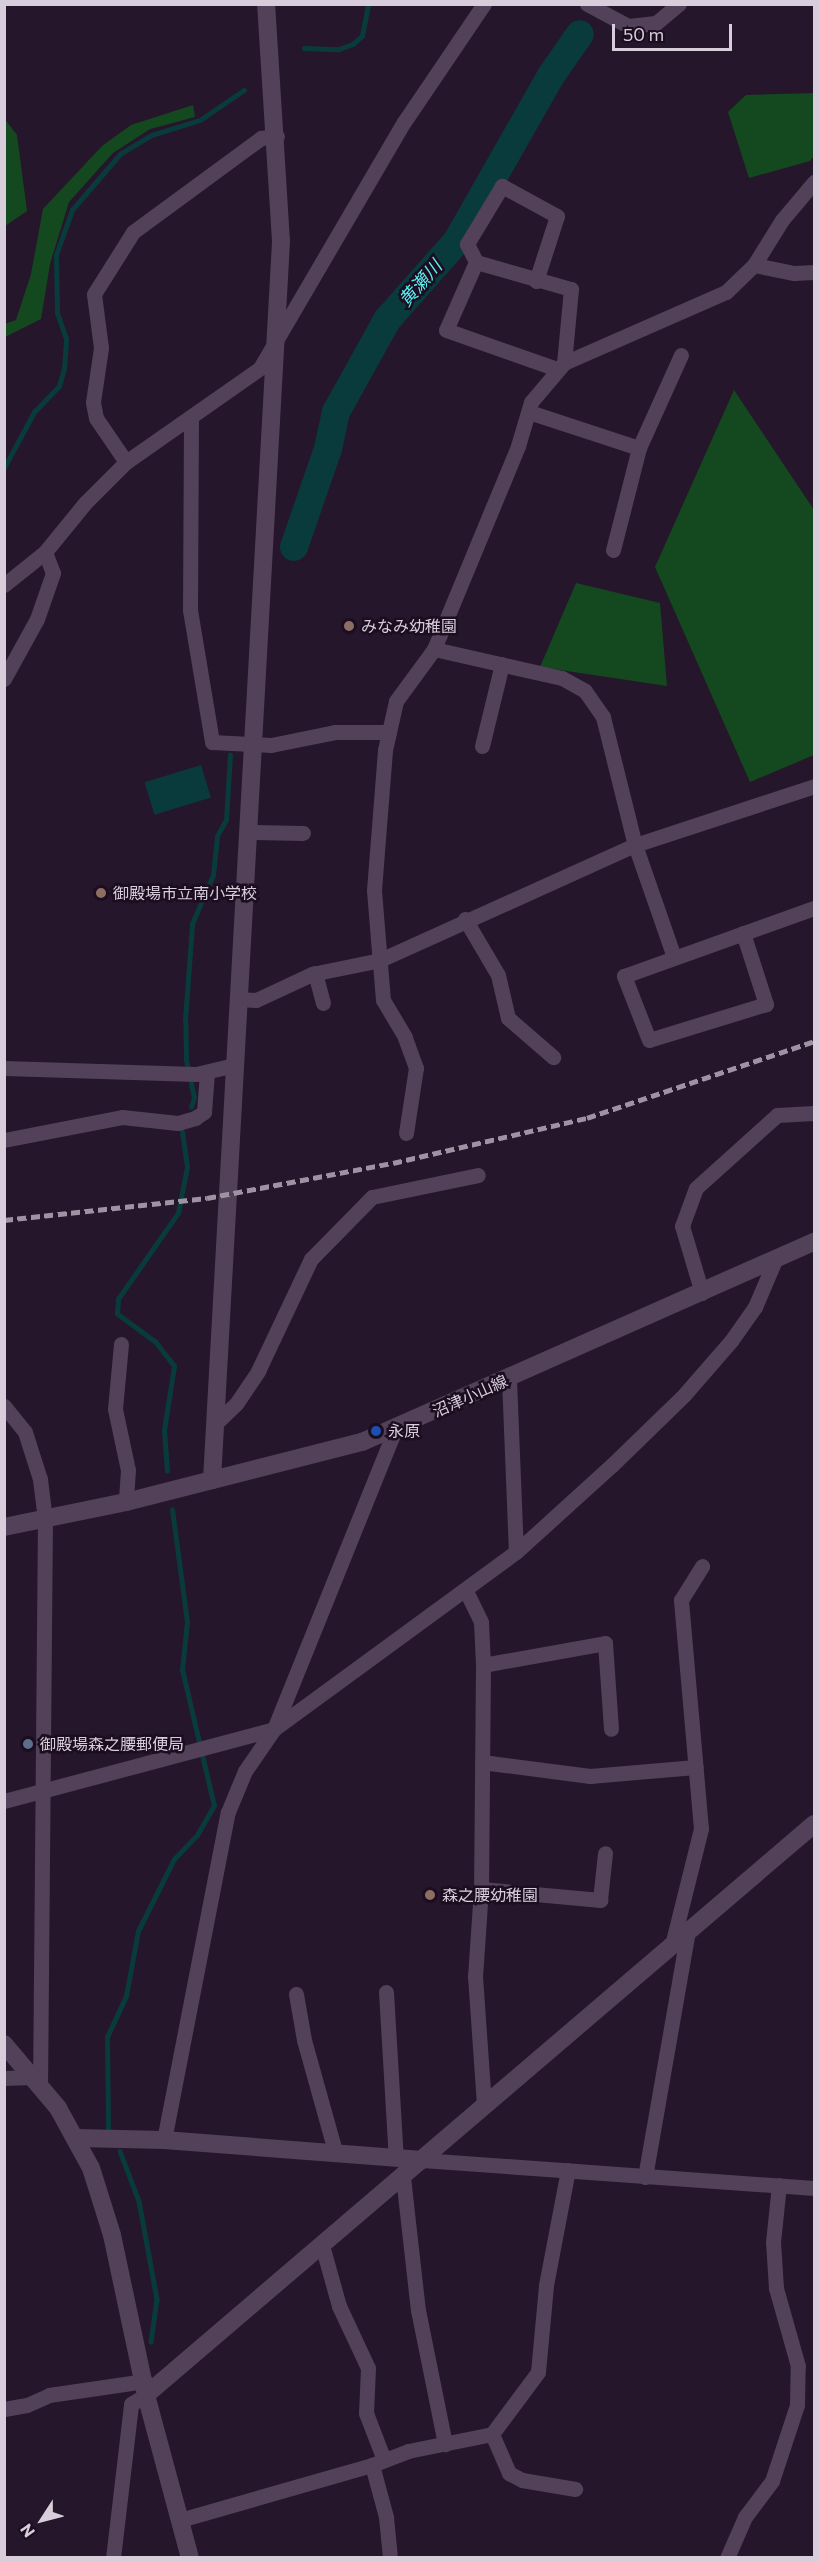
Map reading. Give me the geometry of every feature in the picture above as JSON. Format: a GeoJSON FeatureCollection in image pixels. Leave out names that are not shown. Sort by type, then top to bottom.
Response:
{"type":"FeatureCollection","features":[{"type":"Feature","properties":{"kind":"street"},"geometry":{"type":"LineString","coordinates":[[212,1480],[232,1065],[281,241],[277,136],[266,4]]}},
{"type":"Feature","properties":{"kind":"street"},"geometry":{"type":"LineString","coordinates":[[587,4],[628,26],[656,23],[679,4]]}},
{"type":"Feature","properties":{"kind":"street"},"geometry":{"type":"LineString","coordinates":[[4,585],[45,552],[85,503],[126,462],[191,420],[260,368],[404,122],[481,5]]}},
{"type":"Feature","properties":{"kind":"street"},"geometry":{"type":"LineString","coordinates":[[126,462],[96,418],[93,402],[101,348],[94,294],[133,231],[261,138],[277,136]]}},
{"type":"Feature","properties":{"kind":"street"},"geometry":{"type":"LineString","coordinates":[[406,1133],[416,1068],[405,1036],[383,1000],[374,890],[389,732],[396,701],[434,648],[529,412],[531,402],[561,366],[632,329],[726,292],[754,265],[782,220],[814,182]]}},
{"type":"Feature","properties":{"kind":"street"},"geometry":{"type":"LineString","coordinates":[[536,281],[557,216],[502,186],[467,244],[476,262],[536,281],[572,289],[561,366]]}},
{"type":"Feature","properties":{"kind":"street"},"geometry":{"type":"LineString","coordinates":[[476,262],[446,330],[561,366]]}},
{"type":"Feature","properties":{"kind":"street"},"geometry":{"type":"LineString","coordinates":[[754,265],[794,273],[814,273]]}},
{"type":"Feature","properties":{"kind":"street"},"geometry":{"type":"LineString","coordinates":[[613,550],[639,448],[681,355]]}},
{"type":"Feature","properties":{"kind":"street"},"geometry":{"type":"LineString","coordinates":[[529,412],[639,448]]}},
{"type":"Feature","properties":{"kind":"street"},"geometry":{"type":"LineString","coordinates":[[191,420],[190,610],[212,742],[271,745],[335,732],[389,732]]}},
{"type":"Feature","properties":{"kind":"street"},"geometry":{"type":"LineString","coordinates":[[4,679],[38,619],[52,573],[45,552]]}},
{"type":"Feature","properties":{"kind":"street"},"geometry":{"type":"LineString","coordinates":[[434,648],[562,678],[585,691],[603,717],[635,845],[674,957]]}},
{"type":"Feature","properties":{"kind":"street"},"geometry":{"type":"LineString","coordinates":[[482,746],[502,664]]}},
{"type":"Feature","properties":{"kind":"street"},"geometry":{"type":"LineString","coordinates":[[237,999],[256,1000],[315,973],[380,960],[635,845],[814,786]]}},
{"type":"Feature","properties":{"kind":"street"},"geometry":{"type":"LineString","coordinates":[[247,832],[303,833]]}},
{"type":"Feature","properties":{"kind":"street"},"geometry":{"type":"LineString","coordinates":[[743,933],[766,1004],[649,1040],[624,976],[674,957],[814,908]]}},
{"type":"Feature","properties":{"kind":"street"},"geometry":{"type":"LineString","coordinates":[[465,920],[498,975],[508,1018],[553,1057]]}},
{"type":"Feature","properties":{"kind":"street"},"geometry":{"type":"LineString","coordinates":[[315,973],[323,1003]]}},
{"type":"Feature","properties":{"kind":"street"},"geometry":{"type":"LineString","coordinates":[[4,1068],[202,1073],[232,1065]]}},
{"type":"Feature","properties":{"kind":"street"},"geometry":{"type":"LineString","coordinates":[[4,1140],[122,1117],[178,1123],[195,1119],[204,1112],[202,1073]]}},
{"type":"Feature","properties":{"kind":"street"},"geometry":{"type":"LineString","coordinates":[[702,1293],[682,1226],[696,1188],[777,1115],[814,1113]]}},
{"type":"Feature","properties":{"kind":"street"},"geometry":{"type":"LineString","coordinates":[[215,1424],[236,1404],[258,1371],[311,1258],[372,1197],[478,1175]]}},
{"type":"Feature","properties":{"kind":"street","name":"沼津小山線"},"geometry":{"type":"LineString","coordinates":[[4,1527],[126,1502],[362,1442],[395,1430],[814,1242]]}},
{"type":"Feature","properties":{"kind":"street"},"geometry":{"type":"LineString","coordinates":[[4,1801],[274,1729],[516,1552],[684,1395],[755,1306],[775,1260]]}},
{"type":"Feature","properties":{"kind":"street"},"geometry":{"type":"LineString","coordinates":[[121,1344],[115,1409],[128,1470],[126,1502]]}},
{"type":"Feature","properties":{"kind":"street"},"geometry":{"type":"LineString","coordinates":[[509,1379],[516,1552]]}},
{"type":"Feature","properties":{"kind":"street"},"geometry":{"type":"LineString","coordinates":[[4,1406],[25,1432],[40,1479],[45,1518],[43,1791],[36,2082]]}},
{"type":"Feature","properties":{"kind":"street"},"geometry":{"type":"LineString","coordinates":[[164,2140],[228,1812],[245,1771],[274,1729],[395,1430]]}},
{"type":"Feature","properties":{"kind":"street"},"geometry":{"type":"LineString","coordinates":[[672,1945],[701,1829],[681,1600],[702,1566]]}},
{"type":"Feature","properties":{"kind":"street"},"geometry":{"type":"LineString","coordinates":[[466,1590],[481,1622],[483,1665],[481,1889],[475,1976],[484,2106]]}},
{"type":"Feature","properties":{"kind":"street"},"geometry":{"type":"LineString","coordinates":[[483,1665],[605,1643],[611,1729]]}},
{"type":"Feature","properties":{"kind":"street"},"geometry":{"type":"LineString","coordinates":[[482,1761],[590,1776],[696,1767]]}},
{"type":"Feature","properties":{"kind":"street"},"geometry":{"type":"LineString","coordinates":[[113,2558],[131,2404],[146,2388],[322,2245],[814,1824]]}},
{"type":"Feature","properties":{"kind":"street"},"geometry":{"type":"LineString","coordinates":[[481,1889],[600,1900],[605,1853]]}},
{"type":"Feature","properties":{"kind":"street"},"geometry":{"type":"LineString","coordinates":[[645,2177],[688,1931]]}},
{"type":"Feature","properties":{"kind":"street"},"geometry":{"type":"LineString","coordinates":[[386,1992],[396,2158]]}},
{"type":"Feature","properties":{"kind":"street"},"geometry":{"type":"LineString","coordinates":[[296,1994],[304,2040],[335,2151]]}},
{"type":"Feature","properties":{"kind":"street"},"geometry":{"type":"LineString","coordinates":[[4,2044],[36,2082],[77,2138],[112,2235],[146,2388],[190,2558]]}},
{"type":"Feature","properties":{"kind":"street"},"geometry":{"type":"LineString","coordinates":[[4,2078],[36,2082]]}},
{"type":"Feature","properties":{"kind":"street"},"geometry":{"type":"LineString","coordinates":[[77,2138],[164,2140],[335,2151],[396,2158],[814,2188]]}},
{"type":"Feature","properties":{"kind":"street"},"geometry":{"type":"LineString","coordinates":[[180,2520],[445,2444],[492,2434],[538,2372],[546,2285],[568,2170]]}},
{"type":"Feature","properties":{"kind":"street"},"geometry":{"type":"LineString","coordinates":[[403,2176],[418,2310],[445,2444]]}},
{"type":"Feature","properties":{"kind":"street"},"geometry":{"type":"LineString","coordinates":[[727,2558],[745,2517],[772,2481],[797,2405],[798,2366],[776,2288],[773,2242],[779,2186]]}},
{"type":"Feature","properties":{"kind":"street"},"geometry":{"type":"LineString","coordinates":[[322,2245],[339,2306],[368,2367],[366,2413],[378,2463],[390,2558]]}},
{"type":"Feature","properties":{"kind":"street"},"geometry":{"type":"LineString","coordinates":[[4,2409],[27,2405],[49,2395],[146,2388]]}},
{"type":"Feature","properties":{"kind":"street"},"geometry":{"type":"LineString","coordinates":[[492,2434],[509,2473],[522,2480],[575,2489]]}},
{"type":"Feature","properties":{"kind":"green space"},"geometry":{"type":"Polygon","coordinates":[[[814,93],[814,156],[810,161],[749,178],[728,112],[746,95],[814,93]]]}},
{"type":"Feature","properties":{"kind":"green space"},"geometry":{"type":"Polygon","coordinates":[[[193,105],[195,117],[150,129],[113,153],[69,202],[50,264],[41,319],[5,337],[5,324],[16,320],[31,274],[43,209],[102,146],[131,125],[193,105]]]}},
{"type":"Feature","properties":{"kind":"green space"},"geometry":{"type":"Polygon","coordinates":[[[4,118],[17,135],[27,211],[5,226],[4,118]]]}},
{"type":"Feature","properties":{"kind":"green space"},"geometry":{"type":"Polygon","coordinates":[[[734,390],[814,510],[814,755],[750,782],[655,567],[734,390]]]}},
{"type":"Feature","properties":{"kind":"green space"},"geometry":{"type":"Polygon","coordinates":[[[576,583],[660,603],[667,686],[540,667],[576,583]]]}},
{"type":"Feature","properties":{"kind":"shaded area"},"geometry":{"type":"Polygon","coordinates":[[[201,765],[211,798],[155,815],[145,782],[201,765]]]}},
{"type":"Feature","properties":{"kind":"waterway","name":"黄瀬川"},"geometry":{"type":"LineString","coordinates":[[304,48],[339,49],[353,44],[362,36],[368,4]]}},
{"type":"Feature","properties":{"kind":"waterway","name":"黄瀬川"},"geometry":{"type":"LineString","coordinates":[[294,547],[328,449],[336,412],[387,320],[457,241],[550,77],[580,34]]}},
{"type":"Feature","properties":{"kind":"waterway","name":"黄瀬川"},"geometry":{"type":"LineString","coordinates":[[4,468],[34,412],[59,386],[64,369],[66,339],[57,313],[56,255],[72,210],[120,154],[152,135],[200,120],[244,90]]}},
{"type":"Feature","properties":{"kind":"waterway"},"geometry":{"type":"LineString","coordinates":[[191,1107],[194,1098],[186,1059],[185,1020],[192,924],[213,875],[217,836],[226,820],[230,755]]}},
{"type":"Feature","properties":{"kind":"waterway"},"geometry":{"type":"LineString","coordinates":[[167,1471],[164,1430],[174,1366],[155,1342],[117,1314],[118,1299],[178,1213],[187,1167],[182,1132]]}},
{"type":"Feature","properties":{"kind":"waterway"},"geometry":{"type":"LineString","coordinates":[[108,2129],[107,2037],[126,1996],[138,1931],[174,1859],[197,1835],[214,1806],[182,1670],[187,1622],[172,1510]]}},
{"type":"Feature","properties":{"kind":"waterway"},"geometry":{"type":"LineString","coordinates":[[120,2151],[139,2201],[157,2299],[151,2342]]}},
{"type":"Feature","properties":{"kind":"railway"},"geometry":{"type":"LineString","coordinates":[[4,1220],[207,1198],[393,1163],[587,1118],[814,1041]]}},
{"type":"Feature","properties":{"kind":"place","name":"みなみ幼稚園"},"geometry":{"type":"Point","coordinates":[349,626]}},
{"type":"Feature","properties":{"kind":"place","name":"御殿場市立南小学校"},"geometry":{"type":"Point","coordinates":[101,893]}},
{"type":"Feature","properties":{"kind":"place","name":"永原"},"geometry":{"type":"Point","coordinates":[376,1431]}},
{"type":"Feature","properties":{"kind":"place","name":"御殿場森之腰郵便局"},"geometry":{"type":"Point","coordinates":[28,1744]}},
{"type":"Feature","properties":{"kind":"place","name":"森之腰幼稚園"},"geometry":{"type":"Point","coordinates":[430,1895]}}]}
